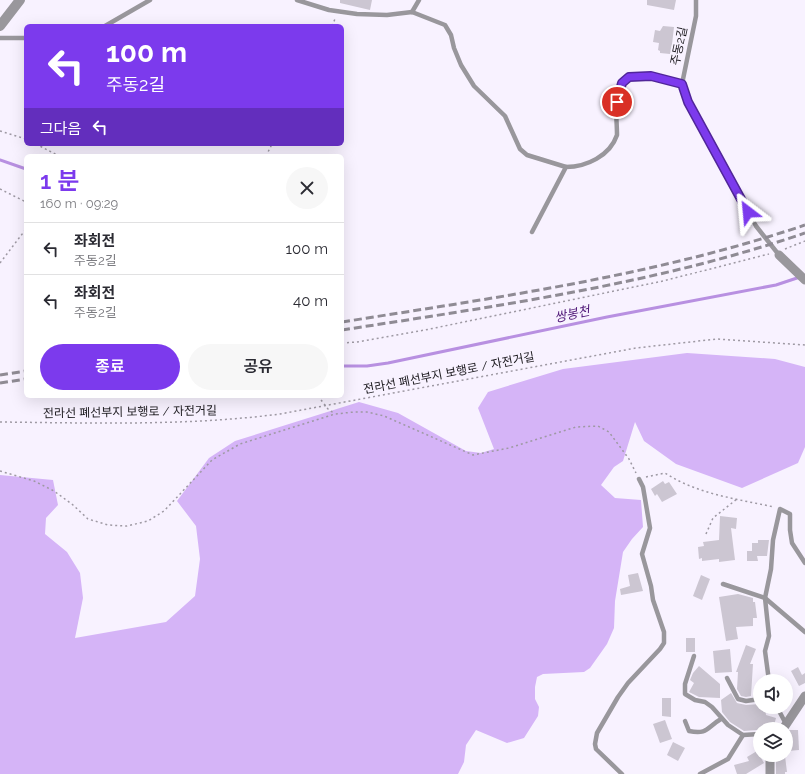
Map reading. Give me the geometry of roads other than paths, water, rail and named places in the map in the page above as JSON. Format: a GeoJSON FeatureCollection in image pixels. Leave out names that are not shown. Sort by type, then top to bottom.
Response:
{"type":"FeatureCollection","features":[{"type":"Feature","properties":{"kind":"street"},"geometry":{"type":"LineString","coordinates":[[0,26],[20,0]]}},
{"type":"Feature","properties":{"kind":"street"},"geometry":{"type":"LineString","coordinates":[[777,253],[805,280]]}},
{"type":"Feature","properties":{"kind":"street"},"geometry":{"type":"LineString","coordinates":[[788,722],[805,696]]}},
{"type":"Feature","properties":{"kind":"street"},"geometry":{"type":"LineString","coordinates":[[770,762],[770,774]]}},
{"type":"Feature","properties":{"kind":"lane"},"geometry":{"type":"LineString","coordinates":[[108,24],[150,0]]}},
{"type":"Feature","properties":{"kind":"lane","name":"주동2길"},"geometry":{"type":"LineString","coordinates":[[297,0],[329,10],[357,14],[387,15],[412,12],[445,25],[451,35],[454,48],[461,65],[474,86],[505,116],[523,153],[566,167],[581,166],[600,156],[612,145],[617,135],[616,108],[618,93],[622,83],[629,77],[651,76],[682,84],[696,16],[696,0]]}},
{"type":"Feature","properties":{"kind":"lane"},"geometry":{"type":"LineString","coordinates":[[412,12],[419,0]]}},
{"type":"Feature","properties":{"kind":"lane"},"geometry":{"type":"LineString","coordinates":[[0,38],[24,38]]}},
{"type":"Feature","properties":{"kind":"lane"},"geometry":{"type":"LineString","coordinates":[[682,84],[688,102],[756,226],[777,253]]}},
{"type":"Feature","properties":{"kind":"lane"},"geometry":{"type":"LineString","coordinates":[[532,232],[566,167]]}},
{"type":"Feature","properties":{"kind":"lane"},"geometry":{"type":"LineString","coordinates":[[622,774],[596,749],[596,736],[618,697],[628,683],[660,649],[664,640],[664,632],[653,600],[651,586],[642,554],[650,528],[643,487],[639,479]]}},
{"type":"Feature","properties":{"kind":"lane"},"geometry":{"type":"LineString","coordinates":[[768,674],[765,651],[769,636],[765,598],[771,569],[773,540],[780,509],[790,514],[792,543],[805,563]]}},
{"type":"Feature","properties":{"kind":"lane"},"geometry":{"type":"LineString","coordinates":[[723,584],[765,598],[805,632]]}},
{"type":"Feature","properties":{"kind":"lane"},"geometry":{"type":"LineString","coordinates":[[694,656],[685,684],[685,694],[695,700],[705,702],[712,707],[721,719],[742,735],[753,734]]}},
{"type":"Feature","properties":{"kind":"lane"},"geometry":{"type":"LineString","coordinates":[[727,678],[738,699],[746,701],[753,700]]}},
{"type":"Feature","properties":{"kind":"lane"},"geometry":{"type":"LineString","coordinates":[[685,721],[690,731],[701,732],[707,730],[721,719]]}},
{"type":"Feature","properties":{"kind":"lane"},"geometry":{"type":"LineString","coordinates":[[700,774],[728,759],[742,735]]}},
{"type":"Feature","properties":{"kind":"waterway","name":"쌍봉천"},"geometry":{"type":"LineString","coordinates":[[0,160],[24,168]]}},
{"type":"Feature","properties":{"kind":"waterway","name":"쌍봉천"},"geometry":{"type":"LineString","coordinates":[[344,366],[367,366],[388,363],[607,317],[776,285],[800,277]]}},
{"type":"Feature","properties":{"kind":"railway"},"geometry":{"type":"LineString","coordinates":[[344,322],[518,294],[634,272],[748,243],[805,225]]}},
{"type":"Feature","properties":{"kind":"railway"},"geometry":{"type":"LineString","coordinates":[[344,330],[576,292],[634,280],[749,251],[805,233]]}},
{"type":"Feature","properties":{"kind":"railway"},"geometry":{"type":"LineString","coordinates":[[0,375],[24,371]]}},
{"type":"Feature","properties":{"kind":"railway"},"geometry":{"type":"LineString","coordinates":[[0,383],[24,379]]}}]}
